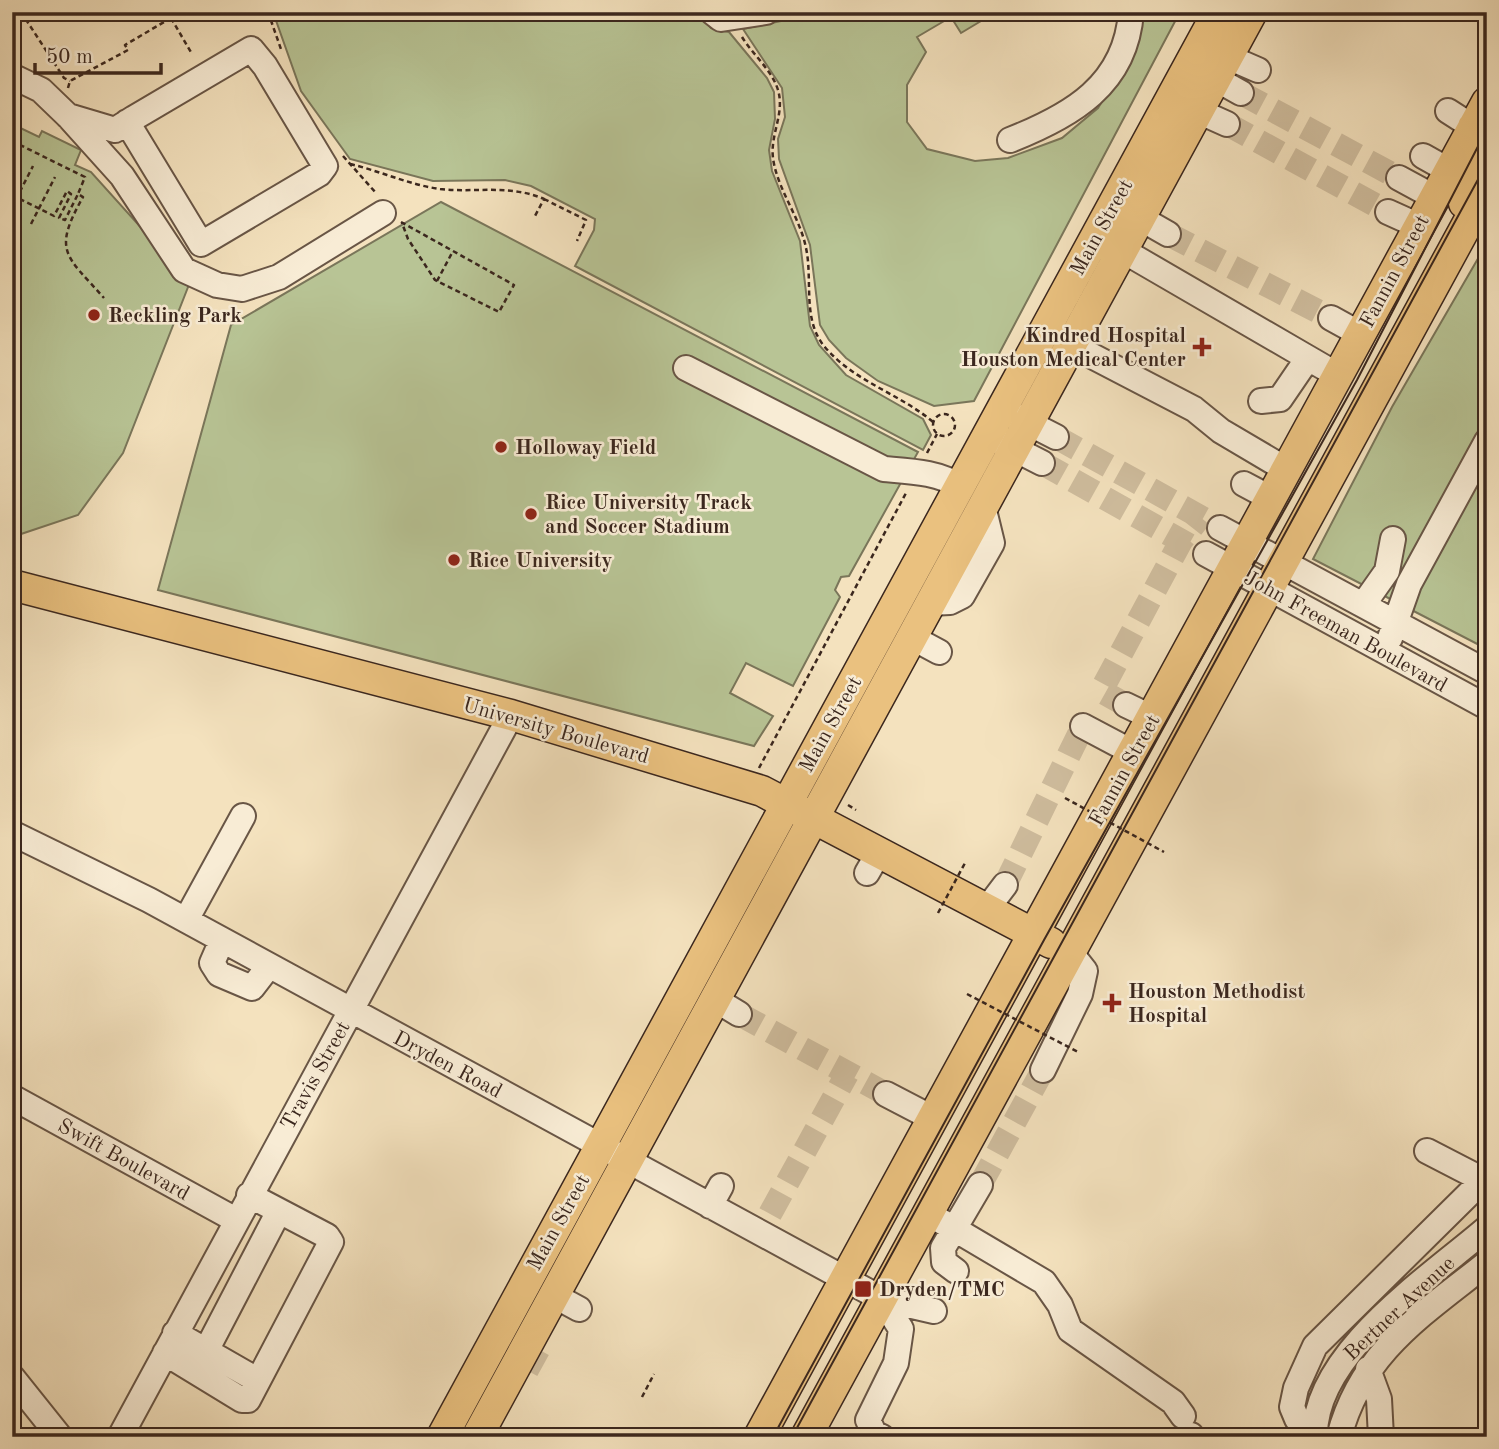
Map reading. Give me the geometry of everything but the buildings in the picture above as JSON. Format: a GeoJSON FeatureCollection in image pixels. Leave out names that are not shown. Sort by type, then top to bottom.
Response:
{"type":"FeatureCollection","features":[{"type":"Feature","properties":{"kind":"main road","name":"Main Street"},"geometry":{"type":"LineString","coordinates":[[442,1437],[1218,12]]}},
{"type":"Feature","properties":{"kind":"main road","name":"Main Street"},"geometry":{"type":"LineString","coordinates":[[477,1437],[533,1335],[567,1303],[629,1162],[727,1007],[812,819],[1198,111],[1228,76],[1252,12]]}},
{"type":"Feature","properties":{"kind":"main road","name":"Fannin Street"},"geometry":{"type":"LineString","coordinates":[[759,1437],[1234,570],[1419,226],[1434,197],[1436,163],[1482,122]]}},
{"type":"Feature","properties":{"kind":"main road"},"geometry":{"type":"LineString","coordinates":[[1444,265],[1454,222],[1483,167],[1485,146],[1482,122]]}},
{"type":"Feature","properties":{"kind":"main road","name":"Fannin Street"},"geometry":{"type":"LineString","coordinates":[[810,1436],[1267,588],[1487,188]]}},
{"type":"Feature","properties":{"kind":"main road","name":"University Boulevard"},"geometry":{"type":"LineString","coordinates":[[12,584],[511,715],[762,791],[812,819],[872,864],[986,910],[1070,952]]}},
{"type":"Feature","properties":{"kind":"main road"},"geometry":{"type":"LineString","coordinates":[[810,1436],[804,1424],[806,1415],[855,1324],[856,1301],[846,1280]]}},
{"type":"Feature","properties":{"kind":"street"},"geometry":{"type":"LineString","coordinates":[[712,12],[722,19],[766,12]]}},
{"type":"Feature","properties":{"kind":"street"},"geometry":{"type":"LineString","coordinates":[[1010,140],[1079,107],[1103,84],[1126,40],[1131,12]]}},
{"type":"Feature","properties":{"kind":"street"},"geometry":{"type":"LineString","coordinates":[[65,113],[116,130],[127,122],[251,49],[257,53],[325,166],[319,174],[201,244],[127,122]]}},
{"type":"Feature","properties":{"kind":"street"},"geometry":{"type":"LineString","coordinates":[[1228,76],[1258,69]]}},
{"type":"Feature","properties":{"kind":"street"},"geometry":{"type":"LineString","coordinates":[[12,76],[41,90],[122,176],[184,270],[218,285],[242,289],[279,278],[394,217]]}},
{"type":"Feature","properties":{"kind":"street"},"geometry":{"type":"LineString","coordinates":[[1198,111],[1227,124]]}},
{"type":"Feature","properties":{"kind":"street"},"geometry":{"type":"LineString","coordinates":[[1448,111],[1482,122]]}},
{"type":"Feature","properties":{"kind":"street"},"geometry":{"type":"LineString","coordinates":[[1399,178],[1434,197]]}},
{"type":"Feature","properties":{"kind":"street"},"geometry":{"type":"LineString","coordinates":[[1388,212],[1419,226]]}},
{"type":"Feature","properties":{"kind":"street"},"geometry":{"type":"LineString","coordinates":[[1140,218],[1168,234]]}},
{"type":"Feature","properties":{"kind":"street"},"geometry":{"type":"LineString","coordinates":[[1122,250],[1339,376]]}},
{"type":"Feature","properties":{"kind":"street"},"geometry":{"type":"LineString","coordinates":[[1331,318],[1360,334]]}},
{"type":"Feature","properties":{"kind":"street"},"geometry":{"type":"LineString","coordinates":[[1071,345],[1194,409],[1221,431],[1287,470]]}},
{"type":"Feature","properties":{"kind":"street"},"geometry":{"type":"LineString","coordinates":[[1261,401],[1280,399],[1308,358]]}},
{"type":"Feature","properties":{"kind":"street"},"geometry":{"type":"LineString","coordinates":[[686,368],[884,469],[916,472],[954,482],[959,487]]}},
{"type":"Feature","properties":{"kind":"street"},"geometry":{"type":"LineString","coordinates":[[1002,409],[1056,438]]}},
{"type":"Feature","properties":{"kind":"street"},"geometry":{"type":"LineString","coordinates":[[987,435],[1042,463]]}},
{"type":"Feature","properties":{"kind":"street"},"geometry":{"type":"LineString","coordinates":[[1383,651],[1397,624],[1409,584],[1487,441]]}},
{"type":"Feature","properties":{"kind":"street"},"geometry":{"type":"LineString","coordinates":[[1244,484],[1272,499]]}},
{"type":"Feature","properties":{"kind":"street","name":"John Freeman Boulevard"},"geometry":{"type":"LineString","coordinates":[[1220,528],[1487,672]]}},
{"type":"Feature","properties":{"kind":"street"},"geometry":{"type":"LineString","coordinates":[[1363,605],[1387,571],[1393,539]]}},
{"type":"Feature","properties":{"kind":"street","name":"John Freeman Boulevard"},"geometry":{"type":"LineString","coordinates":[[1206,555],[1487,708]]}},
{"type":"Feature","properties":{"kind":"street"},"geometry":{"type":"LineString","coordinates":[[911,637],[939,652]]}},
{"type":"Feature","properties":{"kind":"street"},"geometry":{"type":"LineString","coordinates":[[1126,705],[1153,718]]}},
{"type":"Feature","properties":{"kind":"street","name":"Travis Street"},"geometry":{"type":"LineString","coordinates":[[120,1437],[511,715]]}},
{"type":"Feature","properties":{"kind":"street"},"geometry":{"type":"LineString","coordinates":[[1083,726],[1134,753]]}},
{"type":"Feature","properties":{"kind":"street"},"geometry":{"type":"LineString","coordinates":[[186,920],[243,816]]}},
{"type":"Feature","properties":{"kind":"street","name":"Dryden Road"},"geometry":{"type":"LineString","coordinates":[[12,833],[186,920],[629,1162],[715,1196],[846,1280],[882,1299]]}},
{"type":"Feature","properties":{"kind":"street"},"geometry":{"type":"LineString","coordinates":[[986,910],[1005,885]]}},
{"type":"Feature","properties":{"kind":"street"},"geometry":{"type":"LineString","coordinates":[[1043,1070],[1080,994],[1085,971],[1070,952]]}},
{"type":"Feature","properties":{"kind":"street"},"geometry":{"type":"LineString","coordinates":[[886,1094],[934,1119]]}},
{"type":"Feature","properties":{"kind":"street","name":"Swift Boulevard"},"geometry":{"type":"LineString","coordinates":[[12,1097],[236,1220]]}},
{"type":"Feature","properties":{"kind":"street"},"geometry":{"type":"LineString","coordinates":[[1315,1432],[1297,1419],[1292,1407],[1296,1388],[1315,1346],[1485,1181],[1427,1151]]}},
{"type":"Feature","properties":{"kind":"street"},"geometry":{"type":"LineString","coordinates":[[956,1271],[946,1266],[941,1254],[980,1185]]}},
{"type":"Feature","properties":{"kind":"street"},"geometry":{"type":"LineString","coordinates":[[170,1343],[242,1400],[248,1400],[331,1242],[327,1236],[249,1195]]}},
{"type":"Feature","properties":{"kind":"street"},"geometry":{"type":"LineString","coordinates":[[206,1350],[279,1211]]}},
{"type":"Feature","properties":{"kind":"street"},"geometry":{"type":"LineString","coordinates":[[929,1214],[1044,1282],[1060,1305],[1070,1330],[1173,1402],[1188,1429]]}},
{"type":"Feature","properties":{"kind":"street","name":"Bertner Avenue"},"geometry":{"type":"LineString","coordinates":[[1315,1432],[1326,1388],[1346,1353],[1487,1228]]}},
{"type":"Feature","properties":{"kind":"street","name":"Bertner Avenue"},"geometry":{"type":"LineString","coordinates":[[1339,1437],[1355,1388],[1376,1358],[1418,1319],[1487,1263]]}},
{"type":"Feature","properties":{"kind":"street"},"geometry":{"type":"LineString","coordinates":[[882,1299],[934,1311]]}},
{"type":"Feature","properties":{"kind":"street"},"geometry":{"type":"LineString","coordinates":[[882,1299],[901,1329],[896,1363],[868,1420],[874,1433],[882,1437]]}},
{"type":"Feature","properties":{"kind":"street"},"geometry":{"type":"LineString","coordinates":[[505,1320],[533,1335]]}},
{"type":"Feature","properties":{"kind":"street"},"geometry":{"type":"LineString","coordinates":[[170,1343],[206,1350],[257,1380]]}},
{"type":"Feature","properties":{"kind":"street"},"geometry":{"type":"LineString","coordinates":[[1368,1369],[1379,1399],[1381,1437]]}},
{"type":"Feature","properties":{"kind":"street"},"geometry":{"type":"LineString","coordinates":[[12,1377],[60,1437]]}},
{"type":"Feature","properties":{"kind":"path"},"geometry":{"type":"LineString","coordinates":[[21,12],[64,78],[70,81]]}},
{"type":"Feature","properties":{"kind":"path"},"geometry":{"type":"LineString","coordinates":[[70,81],[128,50],[125,45],[181,12]]}},
{"type":"Feature","properties":{"kind":"path"},"geometry":{"type":"LineString","coordinates":[[171,18],[192,54]]}},
{"type":"Feature","properties":{"kind":"path"},"geometry":{"type":"LineString","coordinates":[[740,34],[777,88],[781,106],[773,139],[773,158],[807,250],[807,280],[814,326],[818,335],[835,358],[857,377],[919,410],[933,422],[937,434],[760,768]]}},
{"type":"Feature","properties":{"kind":"path"},"geometry":{"type":"LineString","coordinates":[[65,113],[70,81]]}},
{"type":"Feature","properties":{"kind":"path"},"geometry":{"type":"LineString","coordinates":[[12,141],[85,177],[65,220],[59,218],[72,194],[67,191],[54,216],[12,195]]}},
{"type":"Feature","properties":{"kind":"path"},"geometry":{"type":"LineString","coordinates":[[350,164],[430,187],[515,190],[544,199],[586,219],[577,241]]}},
{"type":"Feature","properties":{"kind":"path"},"geometry":{"type":"LineString","coordinates":[[12,207],[33,166]]}},
{"type":"Feature","properties":{"kind":"path"},"geometry":{"type":"LineString","coordinates":[[31,224],[55,177]]}},
{"type":"Feature","properties":{"kind":"path"},"geometry":{"type":"LineString","coordinates":[[78,194],[83,197],[66,226],[67,255],[104,298]]}},
{"type":"Feature","properties":{"kind":"path"},"geometry":{"type":"LineString","coordinates":[[535,216],[544,199]]}},
{"type":"Feature","properties":{"kind":"path"},"geometry":{"type":"LineString","coordinates":[[394,217],[514,285],[499,312],[437,281],[394,217]]}},
{"type":"Feature","properties":{"kind":"path"},"geometry":{"type":"LineString","coordinates":[[437,281],[453,251]]}},
{"type":"Feature","properties":{"kind":"path"},"geometry":{"type":"LineString","coordinates":[[933,422],[945,414],[952,417],[956,424],[954,431],[948,436],[937,434]]}},
{"type":"Feature","properties":{"kind":"path"},"geometry":{"type":"LineString","coordinates":[[1065,798],[1164,852]]}},
{"type":"Feature","properties":{"kind":"path"},"geometry":{"type":"LineString","coordinates":[[848,805],[856,810]]}},
{"type":"Feature","properties":{"kind":"path"},"geometry":{"type":"LineString","coordinates":[[938,914],[965,863]]}},
{"type":"Feature","properties":{"kind":"path"},"geometry":{"type":"LineString","coordinates":[[967,994],[1080,1053]]}},
{"type":"Feature","properties":{"kind":"path"},"geometry":{"type":"LineString","coordinates":[[642,1398],[654,1374]]}},
{"type":"Feature","properties":{"kind":"green space"},"geometry":{"type":"Polygon","coordinates":[[[273,12],[698,12],[711,28],[729,32],[767,78],[774,92],[775,119],[769,150],[772,171],[800,241],[810,326],[819,345],[846,375],[923,419],[931,435],[923,450],[575,266],[594,230],[595,219],[531,186],[505,180],[433,181],[350,159],[301,91],[273,12]]]}},
{"type":"Feature","properties":{"kind":"green space"},"geometry":{"type":"Polygon","coordinates":[[[824,12],[996,12],[961,33],[951,17],[917,37],[926,52],[907,85],[907,122],[927,149],[975,161],[1008,158],[1062,138],[1098,108],[1125,63],[1137,12],[1180,12],[974,401],[934,406],[878,381],[846,358],[829,340],[820,325],[810,245],[779,159],[778,139],[785,117],[782,88],[743,29],[824,12]]]}},
{"type":"Feature","properties":{"kind":"green space","name":"Reckling Park"},"geometry":{"type":"Polygon","coordinates":[[[12,124],[39,137],[42,131],[81,150],[75,165],[91,172],[190,282],[123,453],[78,515],[12,537],[12,124]]]}},
{"type":"Feature","properties":{"kind":"green space","name":"Rice University Track and Soccer Stadium"},"geometry":{"type":"Polygon","coordinates":[[[441,202],[918,452],[849,576],[841,577],[835,590],[840,597],[793,686],[746,663],[730,693],[773,716],[754,746],[158,590],[231,325],[441,202]]]}},
{"type":"Feature","properties":{"kind":"green space"},"geometry":{"type":"Polygon","coordinates":[[[1487,243],[1487,649],[1313,559],[1392,407],[1487,243]]]}},
{"type":"Feature","properties":{"kind":"tunnel"},"geometry":{"type":"LineString","coordinates":[[1241,93],[1399,178]]}},
{"type":"Feature","properties":{"kind":"tunnel"},"geometry":{"type":"LineString","coordinates":[[1227,124],[1388,212]]}},
{"type":"Feature","properties":{"kind":"tunnel"},"geometry":{"type":"LineString","coordinates":[[1168,234],[1331,318]]}},
{"type":"Feature","properties":{"kind":"tunnel"},"geometry":{"type":"LineString","coordinates":[[1056,437],[1213,524]]}},
{"type":"Feature","properties":{"kind":"tunnel"},"geometry":{"type":"LineString","coordinates":[[1042,463],[1194,548]]}},
{"type":"Feature","properties":{"kind":"tunnel"},"geometry":{"type":"LineString","coordinates":[[1126,705],[1101,691],[1181,541],[1200,517]]}},
{"type":"Feature","properties":{"kind":"tunnel"},"geometry":{"type":"LineString","coordinates":[[1005,885],[1083,726]]}},
{"type":"Feature","properties":{"kind":"tunnel"},"geometry":{"type":"LineString","coordinates":[[739,1014],[886,1094]]}},
{"type":"Feature","properties":{"kind":"tunnel"},"geometry":{"type":"LineString","coordinates":[[980,1185],[1043,1070]]}},
{"type":"Feature","properties":{"kind":"tunnel"},"geometry":{"type":"LineString","coordinates":[[770,1214],[847,1074]]}},
{"type":"Feature","properties":{"kind":"tunnel"},"geometry":{"type":"LineString","coordinates":[[522,1354],[553,1371]]}},
{"type":"Feature","properties":{"kind":"tram line"},"geometry":{"type":"LineString","coordinates":[[773,1437],[1044,940],[1357,380],[1487,129]]}},
{"type":"Feature","properties":{"kind":"tram line"},"geometry":{"type":"LineString","coordinates":[[792,1437],[1487,163]]}},
{"type":"Feature","properties":{"kind":"place","name":"Reckling Park"},"geometry":{"type":"Point","coordinates":[94,315]}},
{"type":"Feature","properties":{"kind":"place","name":"Kindred Hospital Houston Medical Center"},"geometry":{"type":"Point","coordinates":[1202,347]}},
{"type":"Feature","properties":{"kind":"place","name":"Holloway Field"},"geometry":{"type":"Point","coordinates":[501,447]}},
{"type":"Feature","properties":{"kind":"place","name":"Rice University Track and Soccer Stadium"},"geometry":{"type":"Point","coordinates":[531,514]}},
{"type":"Feature","properties":{"kind":"place","name":"Rice University"},"geometry":{"type":"Point","coordinates":[454,560]}},
{"type":"Feature","properties":{"kind":"place","name":"Houston Methodist Hospital"},"geometry":{"type":"Point","coordinates":[1112,1003]}},
{"type":"Feature","properties":{"kind":"place","name":"Dryden/TMC"},"geometry":{"type":"Point","coordinates":[863,1289]}}]}
